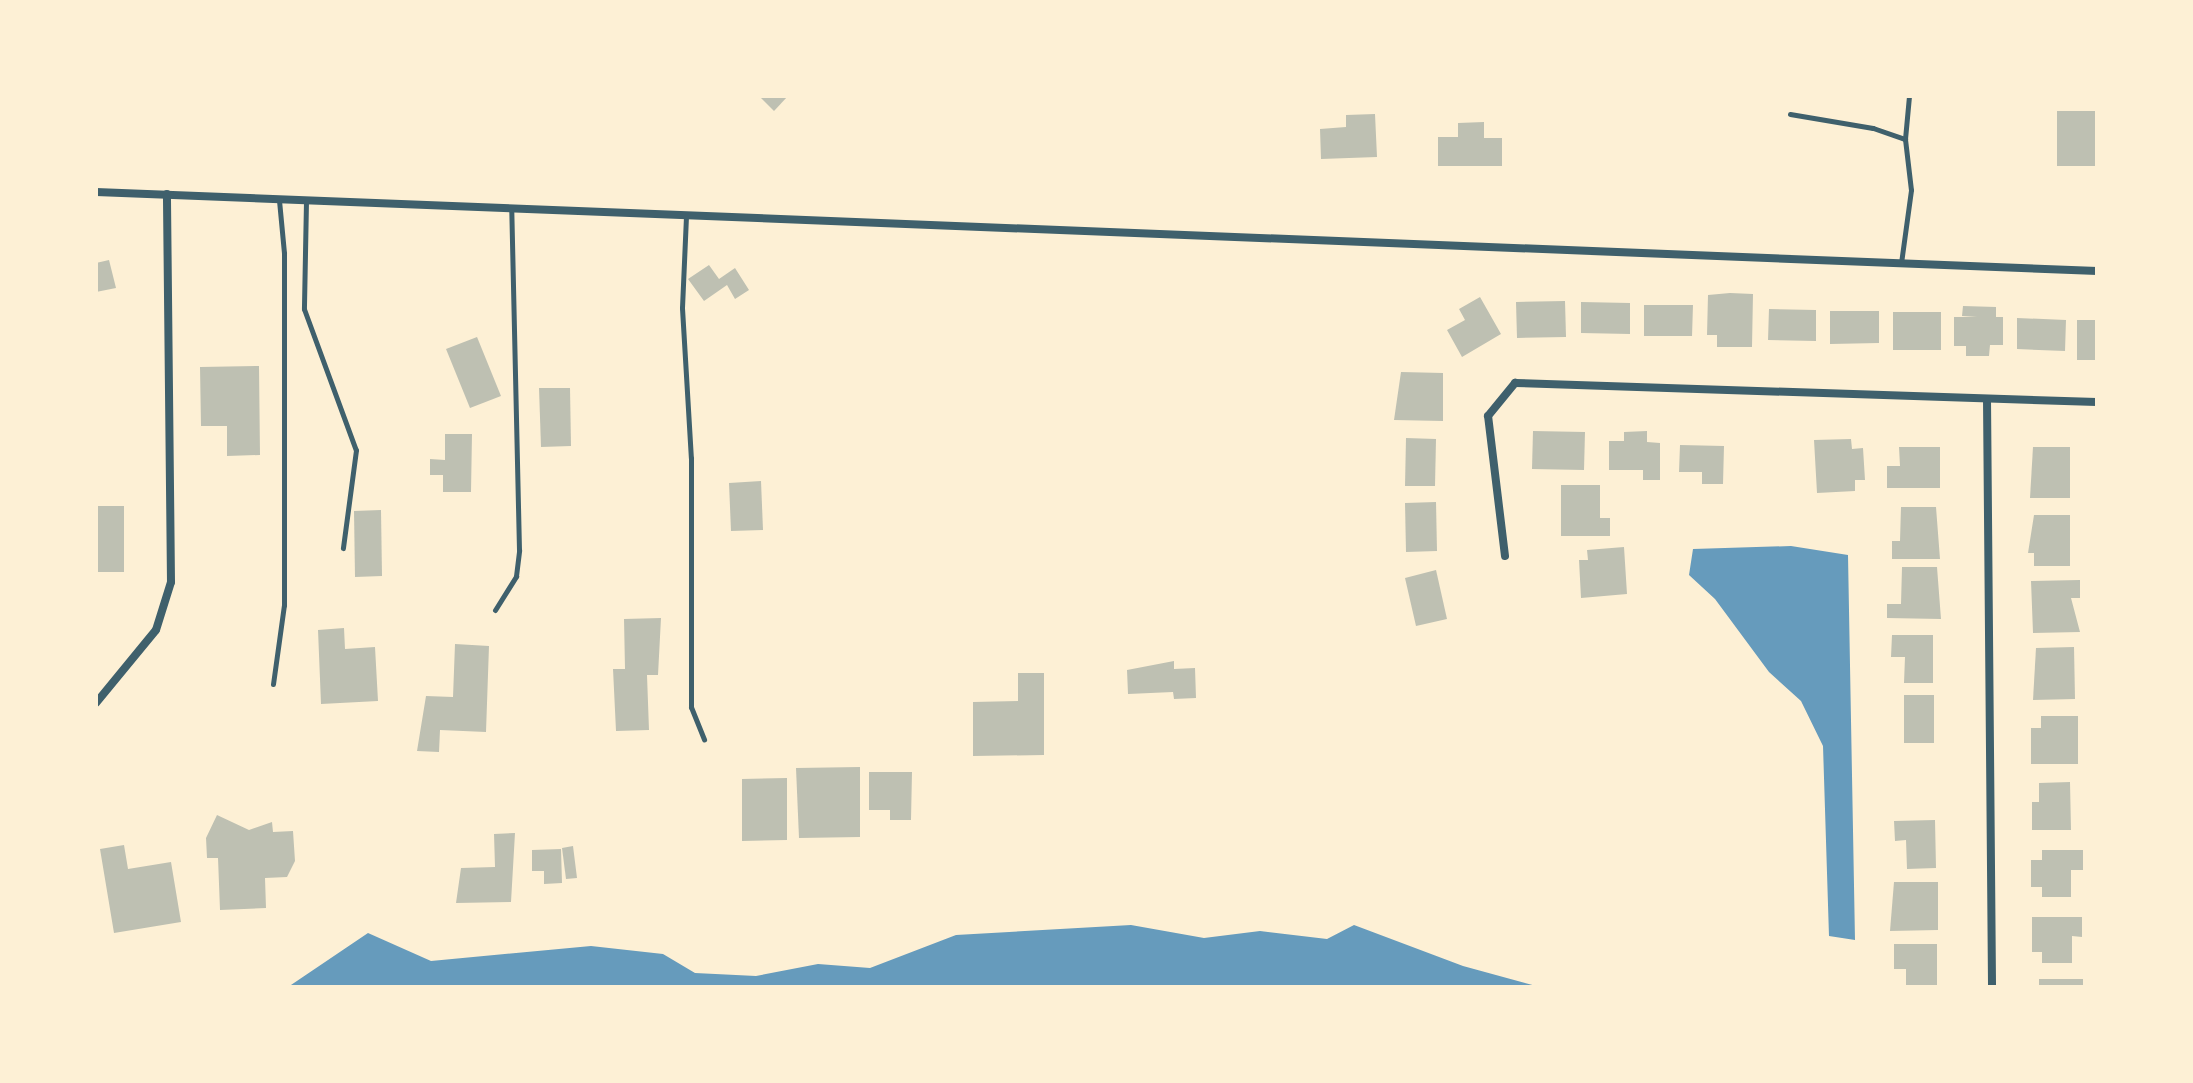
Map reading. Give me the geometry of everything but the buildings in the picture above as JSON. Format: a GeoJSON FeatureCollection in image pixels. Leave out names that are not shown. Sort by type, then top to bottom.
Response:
{"type":"FeatureCollection","features":[{"type":"Feature","properties":{"kind":"street"},"geometry":{"type":"LineString","coordinates":[[96,192],[2097,271]]}},
{"type":"Feature","properties":{"kind":"street"},"geometry":{"type":"LineString","coordinates":[[96,703],[156,630],[171,582],[167,194]]}},
{"type":"Feature","properties":{"kind":"street"},"geometry":{"type":"LineString","coordinates":[[1505,556],[1488,416],[1515,383],[2097,402]]}},
{"type":"Feature","properties":{"kind":"street"},"geometry":{"type":"LineString","coordinates":[[1987,399],[1992,987]]}},
{"type":"Feature","properties":{"kind":"lane"},"geometry":{"type":"LineString","coordinates":[[1901,264],[1911,190],[1905,139],[1909,96]]}},
{"type":"Feature","properties":{"kind":"lane"},"geometry":{"type":"LineString","coordinates":[[1790,114],[1873,128],[1905,139]]}},
{"type":"Feature","properties":{"kind":"lane"},"geometry":{"type":"LineString","coordinates":[[273,684],[284,605],[284,253],[279,200]]}},
{"type":"Feature","properties":{"kind":"lane"},"geometry":{"type":"LineString","coordinates":[[306,201],[304,309],[350,423],[356,450],[356,475],[343,548]]}},
{"type":"Feature","properties":{"kind":"lane"},"geometry":{"type":"LineString","coordinates":[[495,610],[516,576],[519,550],[511,209]]}},
{"type":"Feature","properties":{"kind":"lane"},"geometry":{"type":"LineString","coordinates":[[686,216],[682,308],[691,458],[691,707],[704,740]]}},
{"type":"Feature","properties":{"kind":"water"},"geometry":{"type":"Polygon","coordinates":[[[1791,546],[1848,555],[1855,940],[1829,936],[1823,746],[1801,701],[1769,672],[1715,599],[1689,575],[1693,549],[1791,546]]]}},
{"type":"Feature","properties":{"kind":"water"},"geometry":{"type":"Polygon","coordinates":[[[1131,925],[1204,938],[1260,931],[1327,939],[1354,925],[1463,966],[1540,987],[288,987],[368,933],[431,961],[591,946],[663,954],[695,973],[756,976],[818,964],[870,968],[956,935],[1131,925]]]}}]}
